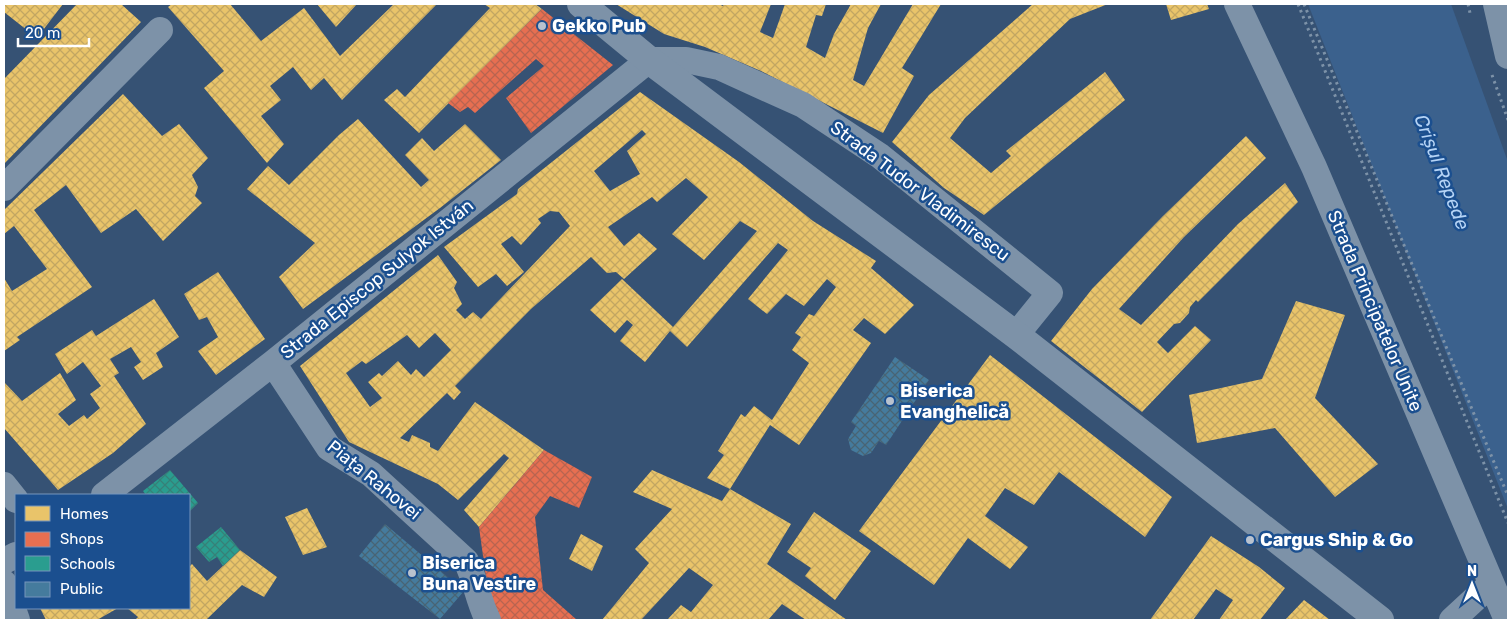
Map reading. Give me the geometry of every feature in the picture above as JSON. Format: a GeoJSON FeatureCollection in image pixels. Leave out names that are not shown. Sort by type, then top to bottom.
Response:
{"type":"FeatureCollection","features":[{"type":"Feature","properties":{"kind":"street"},"geometry":{"type":"LineString","coordinates":[[581,4],[649,60],[1016,335],[1380,620]]}},
{"type":"Feature","properties":{"kind":"street","name":"Strada Principatelor Unite"},"geometry":{"type":"LineString","coordinates":[[1237,4],[1314,167],[1507,620]]}},
{"type":"Feature","properties":{"kind":"street"},"geometry":{"type":"LineString","coordinates":[[1496,4],[1508,56]]}},
{"type":"Feature","properties":{"kind":"street"},"geometry":{"type":"LineString","coordinates":[[4,188],[160,30]]}},
{"type":"Feature","properties":{"kind":"street","name":"Strada Tudor Vladimirescu"},"geometry":{"type":"LineString","coordinates":[[649,60],[686,60],[719,66],[803,105],[880,156],[1050,293],[1016,335]]}},
{"type":"Feature","properties":{"kind":"street","name":"Strada Episcop Sulyok István"},"geometry":{"type":"LineString","coordinates":[[105,494],[273,363],[649,60]]}},
{"type":"Feature","properties":{"kind":"street","name":"Piața Rahovei"},"geometry":{"type":"LineString","coordinates":[[273,363],[329,448],[371,474],[466,561],[473,574],[482,609],[488,620]]}},
{"type":"Feature","properties":{"kind":"street"},"geometry":{"type":"LineString","coordinates":[[4,484],[15,499]]}},
{"type":"Feature","properties":{"kind":"street"},"geometry":{"type":"LineString","coordinates":[[4,583],[17,620]]}},
{"type":"Feature","properties":{"kind":"street"},"geometry":{"type":"LineString","coordinates":[[1452,620],[1491,584]]}},
{"type":"Feature","properties":{"kind":"path"},"geometry":{"type":"LineString","coordinates":[[1298,4],[1508,523]]}},
{"type":"Feature","properties":{"kind":"path"},"geometry":{"type":"LineString","coordinates":[[1304,4],[1508,496]]}},
{"type":"Feature","properties":{"kind":"water","name":"Crișul Repede"},"geometry":{"type":"Polygon","coordinates":[[[1308,4],[1451,4],[1508,162],[1508,509],[1308,4]]]}},
{"type":"Feature","properties":{"kind":"building: Homes"},"geometry":{"type":"Polygon","coordinates":[[[4,4],[63,4],[37,38],[4,12],[4,4]]]}},
{"type":"Feature","properties":{"kind":"building: Homes"},"geometry":{"type":"Polygon","coordinates":[[[77,4],[121,4],[141,22],[4,164],[4,79],[77,4]]]}},
{"type":"Feature","properties":{"kind":"building: Homes"},"geometry":{"type":"Polygon","coordinates":[[[172,4],[230,4],[261,41],[304,8],[340,56],[394,4],[437,4],[342,100],[324,78],[311,90],[293,67],[270,86],[281,100],[261,116],[284,144],[267,163],[204,88],[224,71],[168,7],[172,4]]]}},
{"type":"Feature","properties":{"kind":"building: Homes"},"geometry":{"type":"Polygon","coordinates":[[[317,4],[357,4],[336,27],[317,4]]]}},
{"type":"Feature","properties":{"kind":"building: Homes"},"geometry":{"type":"Polygon","coordinates":[[[484,4],[535,4],[542,9],[419,133],[384,100],[397,89],[405,97],[490,8],[484,4]]]}},
{"type":"Feature","properties":{"kind":"building: Homes"},"geometry":{"type":"Polygon","coordinates":[[[616,4],[718,4],[723,6],[724,4],[771,4],[760,32],[773,38],[785,4],[826,4],[822,16],[816,15],[806,47],[825,58],[834,34],[851,4],[881,4],[868,28],[853,80],[864,86],[913,4],[941,4],[902,68],[914,76],[883,133],[761,71],[705,47],[664,34],[616,4]]]}},
{"type":"Feature","properties":{"kind":"building: Homes"},"geometry":{"type":"Polygon","coordinates":[[[1033,4],[1108,4],[1070,19],[965,118],[950,138],[991,173],[1011,156],[1006,151],[1105,72],[1125,100],[984,215],[944,188],[892,142],[929,95],[1033,4]]]}},
{"type":"Feature","properties":{"kind":"building: Homes"},"geometry":{"type":"Polygon","coordinates":[[[1166,4],[1207,4],[1209,9],[1171,20],[1166,4]]]}},
{"type":"Feature","properties":{"kind":"building: Homes"},"geometry":{"type":"Polygon","coordinates":[[[640,92],[739,162],[813,221],[876,261],[871,268],[914,305],[885,334],[864,318],[853,330],[871,343],[799,445],[770,425],[730,489],[707,478],[724,455],[718,451],[741,414],[745,417],[754,406],[772,420],[809,363],[792,350],[801,337],[795,333],[809,314],[814,316],[836,287],[827,279],[804,306],[786,294],[767,314],[748,299],[788,250],[778,243],[687,347],[670,331],[645,362],[620,341],[633,325],[627,320],[615,333],[590,310],[622,279],[673,327],[757,231],[740,221],[704,260],[672,234],[708,197],[686,178],[657,202],[652,197],[608,227],[624,246],[639,233],[657,249],[624,279],[616,272],[607,273],[591,257],[531,309],[455,386],[461,392],[454,400],[447,393],[400,438],[409,442],[412,435],[430,443],[430,447],[438,451],[475,402],[544,450],[479,527],[464,510],[509,458],[504,454],[458,500],[438,484],[349,442],[300,366],[438,255],[457,282],[454,288],[462,304],[456,310],[465,319],[473,312],[481,319],[570,226],[559,212],[550,211],[538,219],[541,223],[521,245],[512,236],[501,244],[524,272],[507,286],[496,274],[478,287],[444,247],[517,194],[518,189],[640,92]],[[642,130],[594,171],[610,191],[640,174],[627,151],[646,134],[642,130]],[[435,333],[419,348],[407,335],[366,364],[362,361],[346,373],[370,407],[382,398],[368,382],[379,373],[382,376],[398,361],[411,375],[416,369],[424,377],[451,350],[435,333]]]}},
{"type":"Feature","properties":{"kind":"building: Homes"},"geometry":{"type":"Polygon","coordinates":[[[123,94],[162,136],[179,124],[208,158],[192,175],[198,187],[195,196],[202,203],[163,241],[136,209],[101,233],[66,185],[34,210],[92,287],[17,337],[20,340],[4,351],[4,278],[12,291],[47,269],[14,226],[4,234],[4,210],[123,94]]]}},
{"type":"Feature","properties":{"kind":"building: Homes"},"geometry":{"type":"Polygon","coordinates":[[[358,119],[421,187],[429,180],[405,155],[422,138],[434,151],[465,124],[501,160],[440,208],[303,309],[279,277],[315,243],[247,189],[268,166],[289,185],[339,135],[358,119]]]}},
{"type":"Feature","properties":{"kind":"building: Homes"},"geometry":{"type":"Polygon","coordinates":[[[1246,136],[1266,158],[1184,237],[1119,309],[1141,325],[1238,224],[1285,183],[1298,202],[1198,302],[1196,300],[1190,307],[1189,313],[1180,323],[1174,324],[1157,342],[1168,353],[1195,326],[1211,340],[1142,412],[1051,341],[1092,289],[1163,216],[1246,136]]]}},
{"type":"Feature","properties":{"kind":"building: Homes"},"geometry":{"type":"Polygon","coordinates":[[[218,272],[265,339],[216,375],[198,351],[218,337],[207,317],[199,320],[184,294],[218,272]]]}},
{"type":"Feature","properties":{"kind":"building: Homes"},"geometry":{"type":"Polygon","coordinates":[[[154,299],[179,337],[156,353],[163,367],[143,380],[134,367],[141,362],[131,347],[110,359],[119,373],[114,376],[146,424],[113,453],[58,490],[4,428],[4,382],[22,401],[60,373],[76,400],[58,414],[69,426],[84,415],[87,419],[100,408],[90,394],[101,386],[83,362],[67,374],[55,354],[92,330],[96,336],[154,299]]]}},
{"type":"Feature","properties":{"kind":"building: Homes"},"geometry":{"type":"Polygon","coordinates":[[[1296,301],[1345,315],[1315,398],[1378,464],[1335,497],[1275,428],[1197,443],[1189,395],[1262,379],[1296,301]]]}},
{"type":"Feature","properties":{"kind":"building: Homes"},"geometry":{"type":"Polygon","coordinates":[[[990,355],[1172,497],[1145,537],[1059,472],[1034,505],[1005,488],[985,516],[1028,547],[1010,569],[968,538],[934,585],[859,531],[990,355]]]}},
{"type":"Feature","properties":{"kind":"building: Homes"},"geometry":{"type":"Polygon","coordinates":[[[652,470],[722,501],[730,489],[791,524],[767,564],[847,620],[806,620],[782,604],[768,620],[667,620],[681,605],[691,612],[713,585],[689,568],[641,620],[602,620],[649,563],[635,549],[672,509],[633,492],[652,470]]]}},
{"type":"Feature","properties":{"kind":"building: Homes"},"geometry":{"type":"Polygon","coordinates":[[[307,508],[327,547],[303,555],[285,517],[307,508]]]}},
{"type":"Feature","properties":{"kind":"building: Homes"},"geometry":{"type":"Polygon","coordinates":[[[814,512],[871,551],[835,600],[805,576],[811,568],[787,552],[814,512]]]}},
{"type":"Feature","properties":{"kind":"building: Homes"},"geometry":{"type":"Polygon","coordinates":[[[581,534],[603,546],[592,571],[569,559],[581,534]]]}},
{"type":"Feature","properties":{"kind":"building: Homes"},"geometry":{"type":"Polygon","coordinates":[[[1211,536],[1259,567],[1285,588],[1260,620],[1219,620],[1233,600],[1216,589],[1193,620],[1150,620],[1211,536]]]}},
{"type":"Feature","properties":{"kind":"building: Homes"},"geometry":{"type":"Polygon","coordinates":[[[240,550],[277,577],[264,597],[242,585],[206,620],[135,620],[138,617],[128,609],[190,609],[190,566],[192,564],[207,581],[240,550]]]}},
{"type":"Feature","properties":{"kind":"building: Homes"},"geometry":{"type":"Polygon","coordinates":[[[1304,600],[1330,620],[1285,620],[1304,600]]]}},
{"type":"Feature","properties":{"kind":"building: Homes"},"geometry":{"type":"Polygon","coordinates":[[[40,609],[116,609],[97,620],[46,620],[40,609]]]}},
{"type":"Feature","properties":{"kind":"building: Shops"},"geometry":{"type":"Polygon","coordinates":[[[542,9],[613,65],[531,133],[506,98],[544,66],[536,59],[475,113],[468,107],[460,112],[448,103],[542,9]]]}},
{"type":"Feature","properties":{"kind":"building: Shops"},"geometry":{"type":"Polygon","coordinates":[[[544,450],[592,477],[579,508],[550,496],[535,517],[543,590],[577,620],[501,620],[489,599],[479,527],[544,450]]]}},
{"type":"Feature","properties":{"kind":"building: Schools"},"geometry":{"type":"Polygon","coordinates":[[[170,470],[198,503],[190,511],[190,494],[145,494],[143,491],[170,470]]]}},
{"type":"Feature","properties":{"kind":"building: Schools"},"geometry":{"type":"Polygon","coordinates":[[[221,527],[240,550],[223,566],[217,557],[209,562],[196,547],[221,527]]]}},
{"type":"Feature","properties":{"kind":"building: Public","name":"Biserica Evanghelică"},"geometry":{"type":"Polygon","coordinates":[[[895,357],[929,380],[886,445],[879,441],[871,453],[863,456],[851,450],[848,439],[856,426],[851,422],[895,357]]]}},
{"type":"Feature","properties":{"kind":"building: Public","name":"Biserica Buna Vestire"},"geometry":{"type":"Polygon","coordinates":[[[385,524],[464,591],[440,619],[359,556],[385,524]]]}},
{"type":"Feature","properties":{"kind":"place","name":"Gekko Pub"},"geometry":{"type":"Point","coordinates":[542,26]}},
{"type":"Feature","properties":{"kind":"place","name":"Biserica Evanghelică"},"geometry":{"type":"Point","coordinates":[890,401]}},
{"type":"Feature","properties":{"kind":"place","name":"Cargus Ship & Go"},"geometry":{"type":"Point","coordinates":[1250,540]}},
{"type":"Feature","properties":{"kind":"place","name":"Biserica Buna Vestire"},"geometry":{"type":"Point","coordinates":[412,573]}}]}
